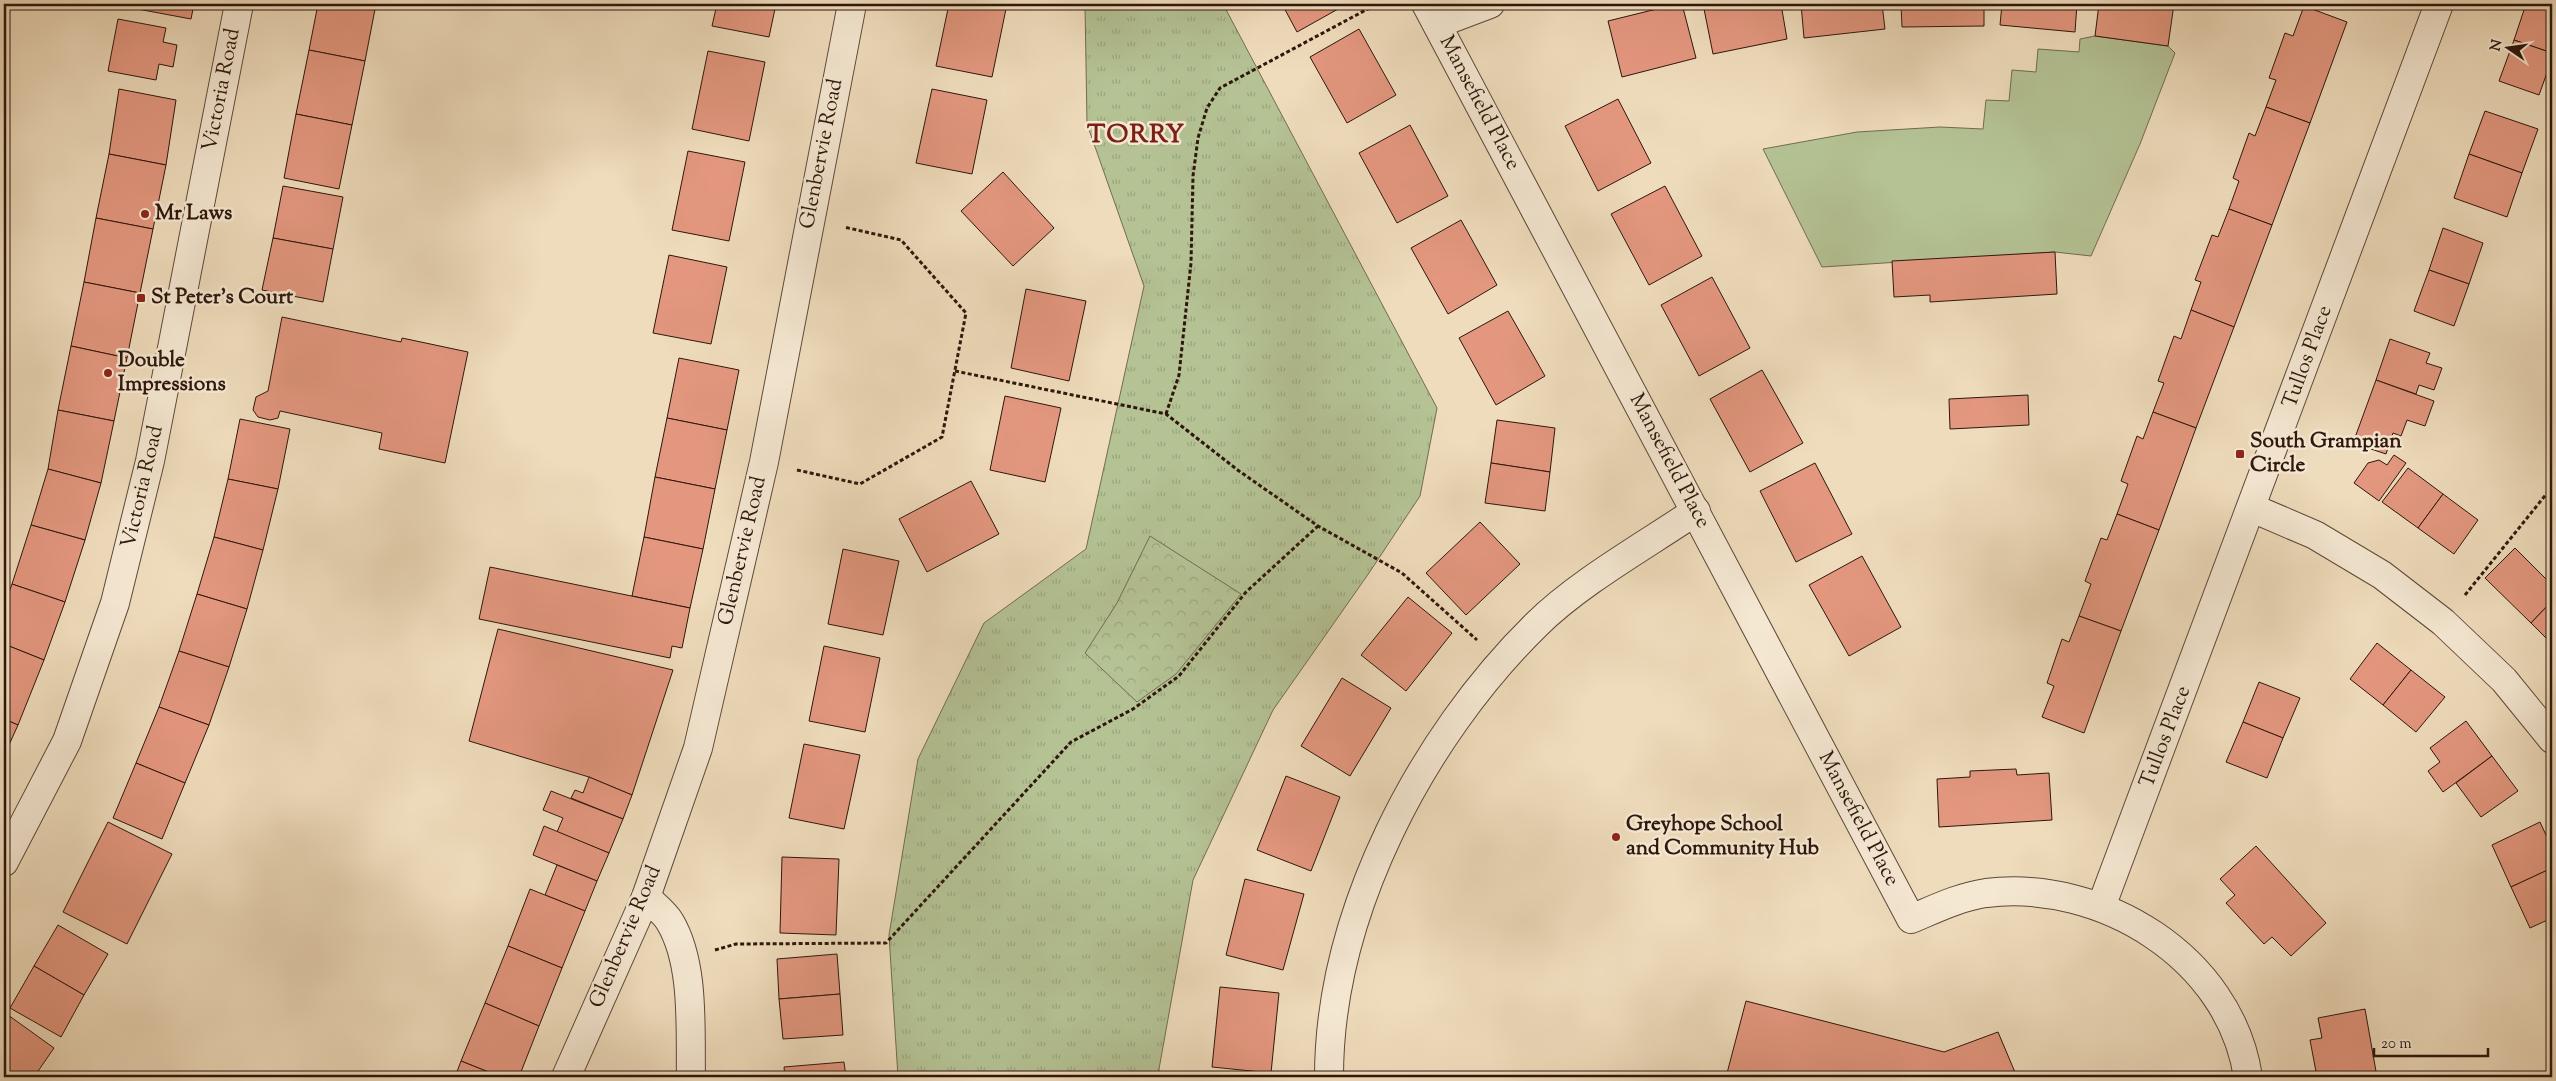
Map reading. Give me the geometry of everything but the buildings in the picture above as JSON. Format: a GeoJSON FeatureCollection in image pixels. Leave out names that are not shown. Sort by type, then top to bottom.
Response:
{"type":"FeatureCollection","features":[{"type":"Feature","properties":{"kind":"street","name":"Victoria Road"},"geometry":{"type":"LineString","coordinates":[[4,862],[67,741],[115,603],[150,461],[239,4]]}},
{"type":"Feature","properties":{"kind":"street","name":"Glenbervie Road"},"geometry":{"type":"LineString","coordinates":[[566,1077],[646,897],[698,748],[764,462],[809,219],[852,4]]}},
{"type":"Feature","properties":{"kind":"street"},"geometry":{"type":"LineString","coordinates":[[1432,14],[1490,4]]}},
{"type":"Feature","properties":{"kind":"street","name":"Tullos Place"},"geometry":{"type":"LineString","coordinates":[[2101,907],[2252,508],[2439,4]]}},
{"type":"Feature","properties":{"kind":"street","name":"Mansefield Place"},"geometry":{"type":"LineString","coordinates":[[1432,14],[1911,919],[1947,903],[1985,894],[2024,891],[2064,896],[2101,907]]}},
{"type":"Feature","properties":{"kind":"street"},"geometry":{"type":"LineString","coordinates":[[2252,508],[2315,535],[2382,575],[2443,622],[2504,680],[2552,740]]}},
{"type":"Feature","properties":{"kind":"street"},"geometry":{"type":"LineString","coordinates":[[1329,1077],[1336,989],[1367,884],[1387,834],[1454,723],[1502,662],[1537,624],[1577,591],[1696,511]]}},
{"type":"Feature","properties":{"kind":"street"},"geometry":{"type":"LineString","coordinates":[[646,897],[670,921],[685,959],[691,1077]]}},
{"type":"Feature","properties":{"kind":"street"},"geometry":{"type":"LineString","coordinates":[[2101,907],[2142,926],[2177,952],[2208,985],[2230,1023],[2246,1065],[2248,1077]]}},
{"type":"Feature","properties":{"kind":"path"},"geometry":{"type":"LineString","coordinates":[[1166,414],[1179,375],[1191,263],[1193,176],[1198,138],[1207,108],[1220,88],[1376,4]]}},
{"type":"Feature","properties":{"kind":"path"},"geometry":{"type":"LineString","coordinates":[[764,462],[860,484],[942,437],[966,313],[900,240],[809,219]]}},
{"type":"Feature","properties":{"kind":"path"},"geometry":{"type":"LineString","coordinates":[[955,371],[1166,414],[1239,471],[1318,526],[1402,573],[1502,662]]}},
{"type":"Feature","properties":{"kind":"path"},"geometry":{"type":"LineString","coordinates":[[2443,622],[2552,487]]}},
{"type":"Feature","properties":{"kind":"path"},"geometry":{"type":"LineString","coordinates":[[685,959],[736,944],[886,943],[1071,742],[1133,709],[1179,676],[1246,592],[1318,526]]}},
{"type":"Feature","properties":{"kind":"green space"},"geometry":{"type":"Polygon","coordinates":[[[1085,4],[1223,4],[1437,408],[1420,496],[1369,573],[1273,710],[1193,880],[1159,1069],[1160,1077],[898,1077],[889,935],[918,759],[984,623],[1086,549],[1144,286],[1087,124],[1085,4]]]}},
{"type":"Feature","properties":{"kind":"green space"},"geometry":{"type":"Polygon","coordinates":[[[2095,36],[2168,46],[2175,53],[2140,144],[2091,256],[2055,252],[1822,267],[1763,149],[1857,132],[1940,127],[1983,129],[1986,100],[2009,101],[2012,70],[2036,72],[2038,49],[2079,52],[2080,39],[2095,36]]]}},
{"type":"Feature","properties":{"kind":"green space"},"geometry":{"type":"Polygon","coordinates":[[[1150,536],[1241,594],[1176,674],[1137,702],[1085,653],[1117,603],[1150,536]]]}},
{"type":"Feature","properties":{"kind":"place","name":"Mr Laws"},"geometry":{"type":"Point","coordinates":[145,214]}},
{"type":"Feature","properties":{"kind":"place","name":"St Peter's Court"},"geometry":{"type":"Point","coordinates":[141,298]}},
{"type":"Feature","properties":{"kind":"place","name":"Double Impressions"},"geometry":{"type":"Point","coordinates":[108,373]}},
{"type":"Feature","properties":{"kind":"place","name":"South Grampian Circle"},"geometry":{"type":"Point","coordinates":[2240,454]}},
{"type":"Feature","properties":{"kind":"place","name":"Greyhope School and Community Hub"},"geometry":{"type":"Point","coordinates":[1616,837]}},
{"type":"Feature","properties":{"kind":"district","name":"TORRY"},"geometry":{"type":"Point","coordinates":[1136,135]}}]}
